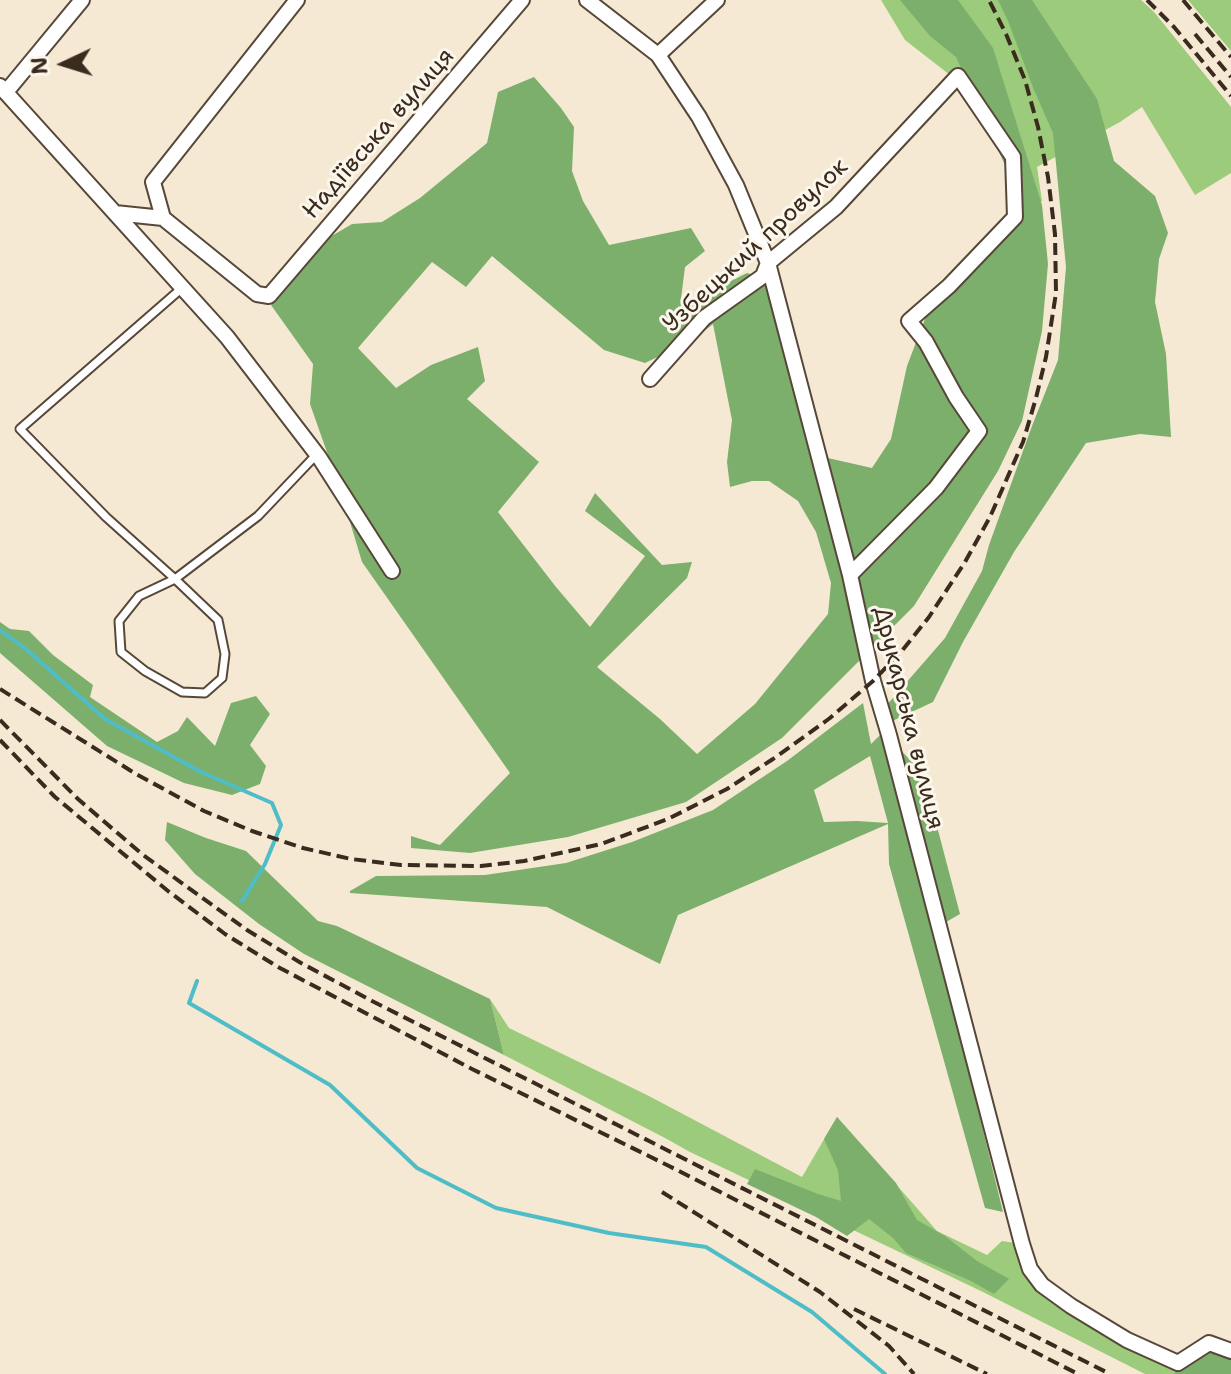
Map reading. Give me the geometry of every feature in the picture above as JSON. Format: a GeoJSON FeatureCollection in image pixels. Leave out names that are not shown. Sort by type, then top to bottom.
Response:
{"type":"FeatureCollection","features":[{"type":"Feature","properties":{"kind":"street"},"geometry":{"type":"LineString","coordinates":[[82,0],[3,89],[227,337],[317,454],[392,571]]}},
{"type":"Feature","properties":{"kind":"street"},"geometry":{"type":"LineString","coordinates":[[115,213],[163,218],[153,182],[297,0]]}},
{"type":"Feature","properties":{"kind":"street","name":"Надіївська вулиця"},"geometry":{"type":"LineString","coordinates":[[163,218],[257,294],[269,296],[522,0]]}},
{"type":"Feature","properties":{"kind":"street","name":"Друкарська вулиця"},"geometry":{"type":"LineString","coordinates":[[587,0],[658,55],[699,117],[736,185],[768,263],[850,575],[873,681],[1030,1269],[1042,1285],[1071,1306],[1127,1340],[1178,1363],[1209,1343],[1231,1351]]}},
{"type":"Feature","properties":{"kind":"street"},"geometry":{"type":"LineString","coordinates":[[658,55],[717,0]]}},
{"type":"Feature","properties":{"kind":"street","name":"Узбецький провулок"},"geometry":{"type":"LineString","coordinates":[[650,379],[704,318],[763,276],[768,263],[836,207],[958,76],[1013,157],[1015,217],[949,286],[909,321],[926,342],[979,431],[936,488],[850,575]]}},
{"type":"Feature","properties":{"kind":"lane"},"geometry":{"type":"LineString","coordinates":[[182,288],[20,429],[106,517],[175,579],[218,620],[225,654],[222,678],[205,693],[182,692],[145,671],[121,652],[119,621],[139,596],[175,579],[258,516],[317,454]]}},
{"type":"Feature","properties":{"kind":"green space"},"geometry":{"type":"Polygon","coordinates":[[[881,0],[1141,0],[1231,107],[1231,173],[1195,195],[1142,107],[1037,167],[1042,201],[1015,217],[1011,154],[950,75],[905,40],[881,0]]]}},
{"type":"Feature","properties":{"kind":"green space"},"geometry":{"type":"Polygon","coordinates":[[[900,0],[958,0],[993,48],[1042,205],[1048,264],[1042,331],[1022,421],[998,471],[914,606],[782,738],[686,802],[568,837],[470,853],[411,848],[411,836],[440,845],[510,773],[362,562],[310,404],[313,364],[271,305],[308,250],[352,224],[382,222],[420,198],[487,143],[498,92],[534,77],[574,127],[572,171],[583,201],[609,245],[691,228],[705,251],[685,267],[681,299],[697,298],[747,273],[773,281],[819,456],[872,468],[891,439],[907,366],[928,311],[978,268],[1015,217],[1013,183],[956,57],[930,36],[900,0]],[[492,256],[466,287],[432,262],[358,348],[396,388],[431,365],[478,347],[485,381],[467,399],[539,462],[498,512],[590,627],[645,556],[585,511],[595,493],[662,565],[692,562],[687,578],[597,667],[697,754],[755,704],[828,614],[831,583],[816,532],[798,501],[769,481],[752,481],[730,487],[727,462],[732,420],[713,324],[693,340],[645,363],[604,350],[492,256]]]}},
{"type":"Feature","properties":{"kind":"green space"},"geometry":{"type":"Polygon","coordinates":[[[998,0],[1032,0],[1097,99],[1114,161],[1155,196],[1168,233],[1159,259],[1155,302],[1166,354],[1171,437],[1140,434],[1086,443],[1014,552],[933,702],[886,724],[885,707],[945,638],[982,571],[1058,360],[1066,267],[1053,133],[998,0]]]}},
{"type":"Feature","properties":{"kind":"green space"},"geometry":{"type":"Polygon","coordinates":[[[1188,0],[1231,0],[1231,51],[1188,0]]]}},
{"type":"Feature","properties":{"kind":"green space"},"geometry":{"type":"Polygon","coordinates":[[[0,622],[10,629],[29,631],[53,655],[93,685],[90,697],[157,742],[178,731],[187,717],[215,746],[231,703],[256,696],[270,714],[250,745],[266,766],[260,784],[232,795],[184,783],[107,746],[0,653],[0,622]]]}},
{"type":"Feature","properties":{"kind":"green space"},"geometry":{"type":"Polygon","coordinates":[[[863,703],[871,744],[883,732],[923,773],[960,914],[934,929],[1003,1212],[985,1208],[889,864],[888,824],[678,915],[660,964],[547,907],[350,893],[376,876],[485,875],[566,863],[632,842],[713,810],[787,761],[863,703]],[[870,756],[814,790],[824,822],[888,823],[870,756]]]}},
{"type":"Feature","properties":{"kind":"green space"},"geometry":{"type":"Polygon","coordinates":[[[167,822],[246,851],[318,921],[337,926],[490,999],[504,1055],[304,954],[259,924],[195,874],[165,840],[167,822]]]}},
{"type":"Feature","properties":{"kind":"green space"},"geometry":{"type":"Polygon","coordinates":[[[490,999],[509,1028],[647,1095],[802,1177],[837,1117],[937,1231],[987,1255],[1002,1241],[1022,1244],[1042,1285],[1178,1363],[1174,1374],[1145,1374],[983,1292],[690,1152],[504,1055],[490,999]]]}},
{"type":"Feature","properties":{"kind":"green space"},"geometry":{"type":"Polygon","coordinates":[[[837,1117],[896,1183],[917,1220],[1009,1279],[994,1294],[906,1253],[869,1219],[847,1236],[816,1217],[747,1184],[755,1169],[841,1201],[838,1170],[824,1139],[837,1117]]]}},
{"type":"Feature","properties":{"kind":"green space"},"geometry":{"type":"Polygon","coordinates":[[[1231,1342],[1231,1374],[1174,1374],[1178,1363],[1231,1342]]]}},
{"type":"Feature","properties":{"kind":"waterway"},"geometry":{"type":"LineString","coordinates":[[0,630],[105,719],[201,772],[272,803],[281,825],[265,864],[242,901]]}},
{"type":"Feature","properties":{"kind":"waterway"},"geometry":{"type":"LineString","coordinates":[[197,981],[189,1003],[330,1085],[417,1168],[496,1208],[609,1233],[706,1247],[812,1312],[885,1374]]}},
{"type":"Feature","properties":{"kind":"railway"},"geometry":{"type":"LineString","coordinates":[[0,689],[136,774],[204,811],[303,848],[351,859],[401,865],[481,866],[524,861],[601,844],[668,819],[727,789],[773,759],[830,718],[873,681],[929,617],[990,517],[1023,442],[1036,398],[1056,293],[1055,234],[1048,177],[1025,80],[989,0]]}},
{"type":"Feature","properties":{"kind":"railway"},"geometry":{"type":"LineString","coordinates":[[1147,0],[1174,27],[1231,96]]}},
{"type":"Feature","properties":{"kind":"railway"},"geometry":{"type":"LineString","coordinates":[[1183,0],[1231,57]]}},
{"type":"Feature","properties":{"kind":"railway"},"geometry":{"type":"LineString","coordinates":[[1195,34],[1231,77]]}},
{"type":"Feature","properties":{"kind":"railway"},"geometry":{"type":"LineString","coordinates":[[0,720],[78,799],[143,855],[247,930],[301,963],[1110,1374]]}},
{"type":"Feature","properties":{"kind":"railway"},"geometry":{"type":"LineString","coordinates":[[0,740],[55,797],[168,891],[225,934],[278,967],[472,1069],[1078,1374]]}},
{"type":"Feature","properties":{"kind":"railway"},"geometry":{"type":"LineString","coordinates":[[662,1192],[820,1292],[889,1346],[914,1374]]}},
{"type":"Feature","properties":{"kind":"railway"},"geometry":{"type":"LineString","coordinates":[[854,1309],[987,1374]]}}]}
